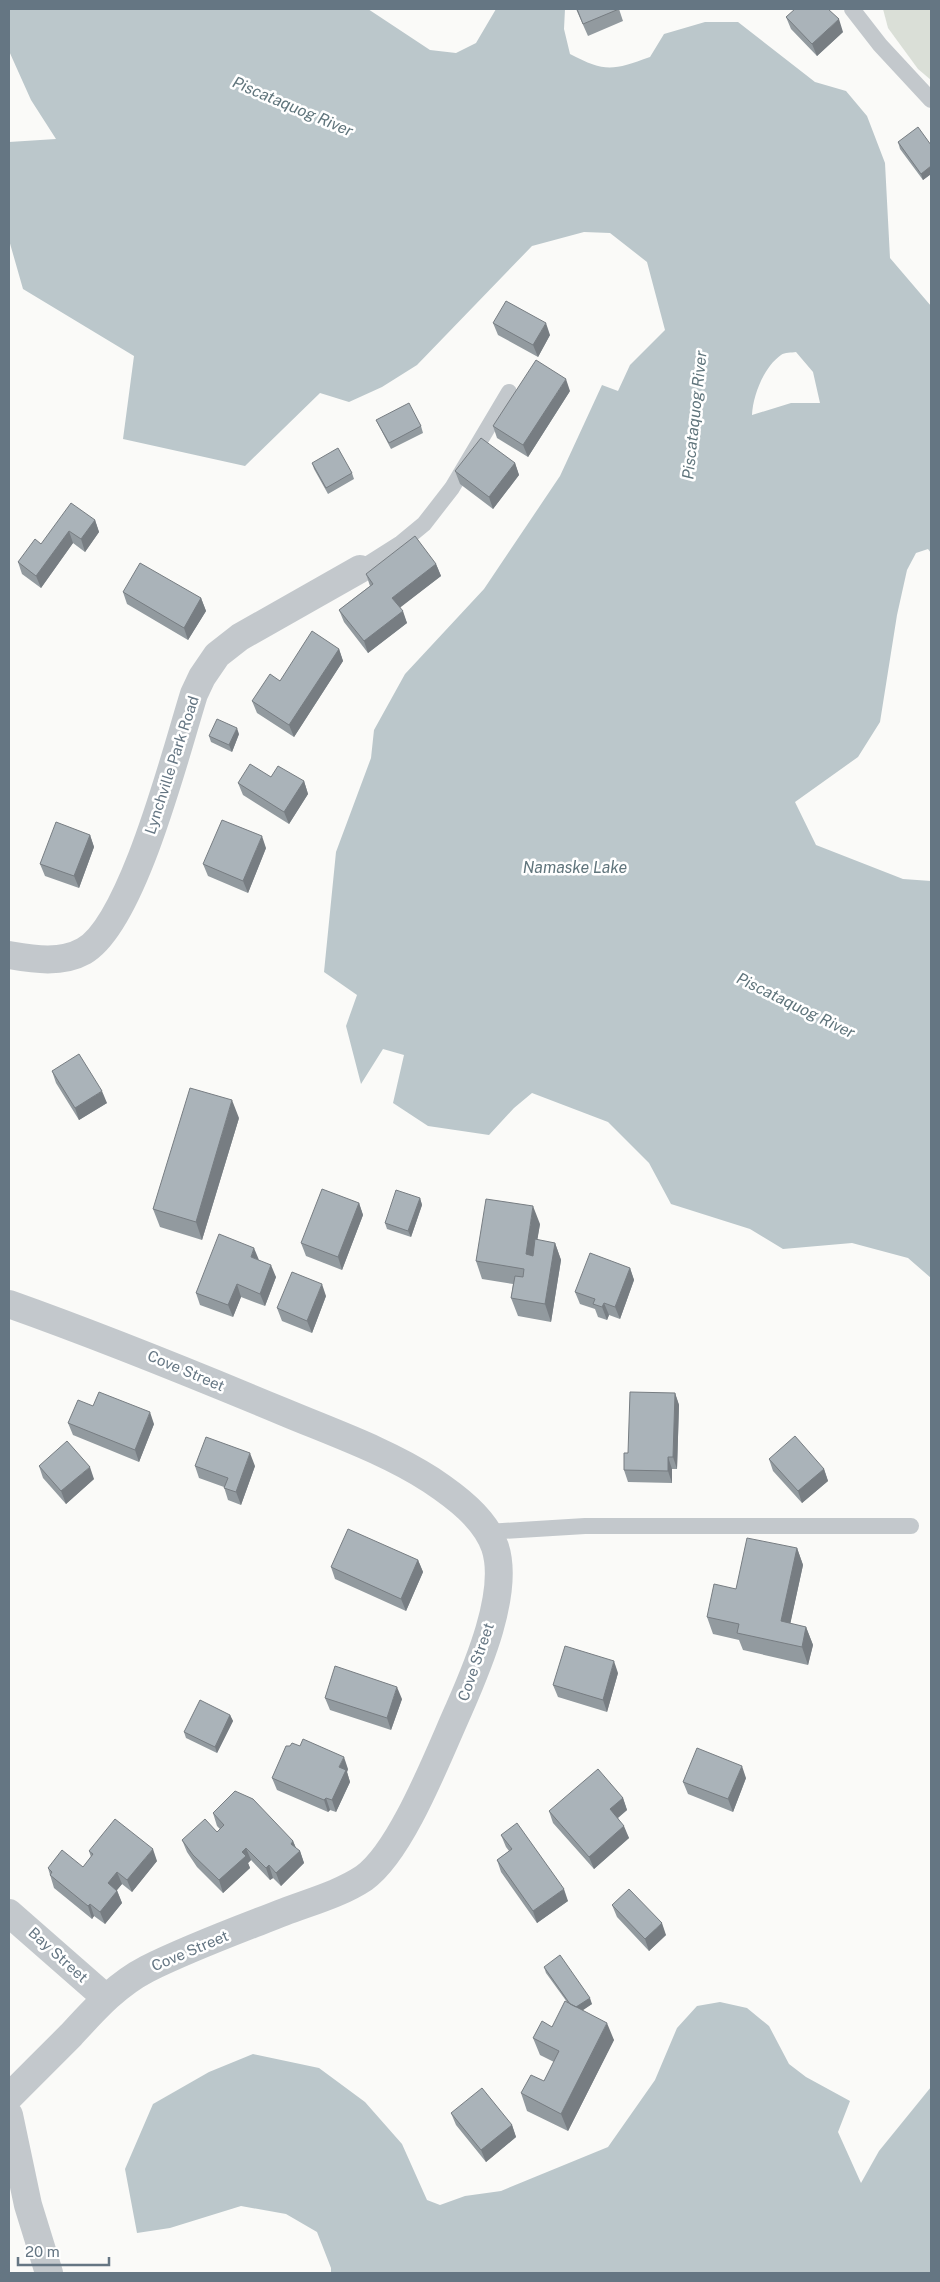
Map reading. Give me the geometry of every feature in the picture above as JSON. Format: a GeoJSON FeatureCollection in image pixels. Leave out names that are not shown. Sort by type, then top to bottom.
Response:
{"type":"FeatureCollection","features":[{"type":"Feature","properties":{"kind":"street","name":"Lynchville Park Road"},"geometry":{"type":"LineString","coordinates":[[9,955],[46,959],[64,958],[85,950],[100,938],[136,875],[194,694],[202,677],[217,655],[240,637],[360,569]]}},
{"type":"Feature","properties":{"kind":"street","name":"Cove Street"},"geometry":{"type":"LineString","coordinates":[[9,1304],[113,1341],[382,1453],[430,1480],[461,1502],[487,1532],[495,1548],[498,1569],[493,1612],[465,1695],[415,1807],[379,1865],[364,1878],[339,1892],[200,1945],[146,1970],[124,1983],[106,1998],[9,2096]]}},
{"type":"Feature","properties":{"kind":"street","name":"Bay Street"},"geometry":{"type":"LineString","coordinates":[[9,1913],[106,1998]]}},
{"type":"Feature","properties":{"kind":"street"},"geometry":{"type":"LineString","coordinates":[[9,2115],[28,2205],[49,2273]]}},
{"type":"Feature","properties":{"kind":"lane"},"geometry":{"type":"LineString","coordinates":[[852,9],[880,45],[931,100]]}},
{"type":"Feature","properties":{"kind":"lane"},"geometry":{"type":"LineString","coordinates":[[360,569],[401,543],[429,518],[452,488],[509,392]]}},
{"type":"Feature","properties":{"kind":"lane"},"geometry":{"type":"LineString","coordinates":[[487,1532],[585,1526],[911,1526]]}},
{"type":"Feature","properties":{"kind":"shaded area"},"geometry":{"type":"Polygon","coordinates":[[[883,9],[931,9],[931,80],[918,69],[888,28],[883,9]]]}},
{"type":"Feature","properties":{"kind":"water","name":"Namaske Lake"},"geometry":{"type":"Polygon","coordinates":[[[9,9],[368,9],[430,50],[456,53],[476,43],[496,9],[565,9],[564,29],[570,54],[592,64],[610,68],[627,65],[650,57],[664,34],[705,22],[738,22],[815,82],[846,91],[867,116],[885,163],[890,258],[931,306],[931,553],[928,549],[916,553],[907,570],[897,615],[880,722],[858,757],[795,802],[816,845],[903,879],[931,881],[931,1278],[908,1258],[852,1243],[783,1249],[750,1229],[671,1204],[649,1163],[608,1122],[532,1093],[514,1108],[489,1135],[428,1126],[393,1103],[404,1055],[383,1049],[361,1084],[346,1026],[357,995],[324,972],[336,852],[371,758],[374,730],[405,674],[484,589],[560,476],[602,385],[618,391],[630,365],[665,330],[647,262],[610,233],[584,232],[532,246],[417,365],[382,387],[349,402],[320,393],[245,466],[123,439],[134,356],[23,289],[9,240],[9,142],[56,139],[31,100],[9,51],[9,9]],[[796,352],[781,355],[769,367],[760,382],[752,415],[791,403],[820,403],[813,372],[796,352]]]}},
{"type":"Feature","properties":{"kind":"water"},"geometry":{"type":"Polygon","coordinates":[[[720,2002],[747,2008],[769,2026],[789,2064],[806,2077],[850,2101],[838,2132],[861,2183],[879,2151],[931,2087],[931,2273],[331,2273],[331,2268],[317,2232],[286,2214],[241,2206],[170,2228],[137,2233],[125,2169],[153,2104],[209,2072],[253,2054],[319,2068],[365,2102],[402,2144],[427,2200],[440,2205],[465,2196],[501,2191],[608,2147],[655,2080],[677,2028],[697,2006],[720,2002]]]}},
{"type":"Feature","properties":{"kind":"building"},"geometry":{"type":"Polygon","coordinates":[[[577,9],[619,9],[583,24],[577,9]]]}},
{"type":"Feature","properties":{"kind":"building"},"geometry":{"type":"Polygon","coordinates":[[[795,9],[828,9],[839,19],[812,44],[786,17],[795,9]]]}},
{"type":"Feature","properties":{"kind":"building"},"geometry":{"type":"Polygon","coordinates":[[[918,127],[931,145],[931,166],[921,174],[898,142],[918,127]]]}},
{"type":"Feature","properties":{"kind":"building"},"geometry":{"type":"Polygon","coordinates":[[[506,301],[546,323],[533,345],[493,323],[506,301]]]}},
{"type":"Feature","properties":{"kind":"building"},"geometry":{"type":"Polygon","coordinates":[[[536,360],[566,379],[523,445],[493,426],[536,360]]]}},
{"type":"Feature","properties":{"kind":"building"},"geometry":{"type":"Polygon","coordinates":[[[409,403],[421,426],[389,443],[376,420],[409,403]]]}},
{"type":"Feature","properties":{"kind":"building"},"geometry":{"type":"Polygon","coordinates":[[[481,438],[515,463],[489,497],[455,471],[481,438]]]}},
{"type":"Feature","properties":{"kind":"building"},"geometry":{"type":"Polygon","coordinates":[[[338,448],[352,473],[326,488],[312,463],[338,448]]]}},
{"type":"Feature","properties":{"kind":"building"},"geometry":{"type":"Polygon","coordinates":[[[71,503],[95,520],[81,539],[69,531],[36,576],[18,562],[35,539],[41,544],[71,503]]]}},
{"type":"Feature","properties":{"kind":"building"},"geometry":{"type":"Polygon","coordinates":[[[415,536],[436,564],[392,598],[403,611],[364,641],[339,610],[373,584],[366,574],[415,536]]]}},
{"type":"Feature","properties":{"kind":"building"},"geometry":{"type":"Polygon","coordinates":[[[140,563],[201,598],[184,628],[123,592],[140,563]]]}},
{"type":"Feature","properties":{"kind":"building"},"geometry":{"type":"Polygon","coordinates":[[[312,631],[339,649],[289,725],[252,701],[270,674],[280,681],[312,631]]]}},
{"type":"Feature","properties":{"kind":"building"},"geometry":{"type":"Polygon","coordinates":[[[217,719],[237,728],[229,745],[209,736],[217,719]]]}},
{"type":"Feature","properties":{"kind":"building"},"geometry":{"type":"Polygon","coordinates":[[[250,764],[271,777],[278,766],[304,781],[284,812],[238,783],[250,764]]]}},
{"type":"Feature","properties":{"kind":"building"},"geometry":{"type":"Polygon","coordinates":[[[222,820],[262,836],[243,881],[203,864],[222,820]]]}},
{"type":"Feature","properties":{"kind":"building"},"geometry":{"type":"Polygon","coordinates":[[[56,822],[90,835],[74,876],[40,864],[56,822]]]}},
{"type":"Feature","properties":{"kind":"building"},"geometry":{"type":"Polygon","coordinates":[[[79,1054],[102,1091],[75,1108],[52,1071],[79,1054]]]}},
{"type":"Feature","properties":{"kind":"building"},"geometry":{"type":"Polygon","coordinates":[[[190,1088],[232,1100],[196,1222],[153,1209],[190,1088]]]}},
{"type":"Feature","properties":{"kind":"building"},"geometry":{"type":"Polygon","coordinates":[[[322,1189],[359,1203],[338,1257],[301,1243],[322,1189]]]}},
{"type":"Feature","properties":{"kind":"building"},"geometry":{"type":"Polygon","coordinates":[[[396,1190],[420,1198],[408,1231],[385,1223],[396,1190]]]}},
{"type":"Feature","properties":{"kind":"building"},"geometry":{"type":"Polygon","coordinates":[[[486,1199],[533,1206],[526,1254],[533,1256],[535,1239],[555,1243],[545,1304],[511,1298],[515,1276],[523,1277],[524,1269],[476,1261],[486,1199]]]}},
{"type":"Feature","properties":{"kind":"building"},"geometry":{"type":"Polygon","coordinates":[[[219,1234],[254,1248],[251,1257],[271,1265],[260,1294],[237,1284],[228,1305],[196,1293],[219,1234]]]}},
{"type":"Feature","properties":{"kind":"building"},"geometry":{"type":"Polygon","coordinates":[[[590,1253],[630,1268],[615,1307],[604,1303],[602,1307],[593,1304],[595,1299],[575,1292],[590,1253]]]}},
{"type":"Feature","properties":{"kind":"building"},"geometry":{"type":"Polygon","coordinates":[[[292,1272],[322,1284],[307,1321],[277,1308],[292,1272]]]}},
{"type":"Feature","properties":{"kind":"building"},"geometry":{"type":"Polygon","coordinates":[[[99,1392],[150,1412],[135,1450],[68,1423],[78,1400],[93,1406],[99,1392]]]}},
{"type":"Feature","properties":{"kind":"building"},"geometry":{"type":"Polygon","coordinates":[[[630,1392],[675,1393],[673,1457],[668,1457],[668,1471],[624,1470],[624,1453],[628,1453],[630,1392]]]}},
{"type":"Feature","properties":{"kind":"building"},"geometry":{"type":"Polygon","coordinates":[[[795,1436],[824,1469],[798,1491],[769,1459],[795,1436]]]}},
{"type":"Feature","properties":{"kind":"building"},"geometry":{"type":"Polygon","coordinates":[[[206,1437],[250,1453],[236,1492],[224,1488],[228,1478],[195,1466],[206,1437]]]}},
{"type":"Feature","properties":{"kind":"building"},"geometry":{"type":"Polygon","coordinates":[[[67,1441],[90,1467],[61,1491],[39,1466],[67,1441]]]}},
{"type":"Feature","properties":{"kind":"building"},"geometry":{"type":"Polygon","coordinates":[[[348,1529],[418,1560],[401,1599],[331,1567],[348,1529]]]}},
{"type":"Feature","properties":{"kind":"building"},"geometry":{"type":"Polygon","coordinates":[[[747,1538],[797,1548],[781,1621],[806,1627],[802,1647],[737,1633],[739,1624],[707,1617],[714,1584],[736,1589],[747,1538]]]}},
{"type":"Feature","properties":{"kind":"building"},"geometry":{"type":"Polygon","coordinates":[[[565,1646],[614,1661],[603,1700],[553,1685],[565,1646]]]}},
{"type":"Feature","properties":{"kind":"building"},"geometry":{"type":"Polygon","coordinates":[[[335,1666],[397,1687],[387,1718],[325,1698],[335,1666]]]}},
{"type":"Feature","properties":{"kind":"building"},"geometry":{"type":"Polygon","coordinates":[[[200,1700],[230,1715],[215,1747],[184,1732],[200,1700]]]}},
{"type":"Feature","properties":{"kind":"building"},"geometry":{"type":"Polygon","coordinates":[[[303,1739],[344,1757],[339,1767],[346,1770],[332,1800],[326,1798],[324,1800],[272,1778],[286,1746],[290,1746],[292,1743],[300,1746],[303,1739]]]}},
{"type":"Feature","properties":{"kind":"building"},"geometry":{"type":"Polygon","coordinates":[[[697,1748],[742,1766],[728,1799],[683,1782],[697,1748]]]}},
{"type":"Feature","properties":{"kind":"building"},"geometry":{"type":"Polygon","coordinates":[[[598,1769],[623,1798],[610,1809],[624,1826],[589,1857],[549,1811],[598,1769]]]}},
{"type":"Feature","properties":{"kind":"building"},"geometry":{"type":"Polygon","coordinates":[[[235,1791],[253,1799],[293,1841],[291,1844],[300,1851],[276,1873],[269,1865],[266,1868],[246,1848],[242,1852],[246,1856],[219,1880],[193,1855],[182,1840],[205,1819],[217,1832],[224,1825],[213,1813],[235,1791]]]}},
{"type":"Feature","properties":{"kind":"building"},"geometry":{"type":"Polygon","coordinates":[[[115,1819],[153,1849],[127,1880],[117,1872],[108,1883],[117,1891],[100,1912],[90,1904],[88,1906],[50,1875],[52,1872],[48,1868],[62,1850],[83,1867],[93,1854],[89,1851],[115,1819]]]}},
{"type":"Feature","properties":{"kind":"building"},"geometry":{"type":"Polygon","coordinates":[[[517,1823],[564,1889],[533,1911],[497,1860],[512,1849],[501,1835],[517,1823]]]}},
{"type":"Feature","properties":{"kind":"building"},"geometry":{"type":"Polygon","coordinates":[[[629,1889],[662,1923],[645,1939],[612,1905],[629,1889]]]}},
{"type":"Feature","properties":{"kind":"building"},"geometry":{"type":"Polygon","coordinates":[[[560,1955],[590,1998],[576,2007],[570,2004],[544,1967],[560,1955]]]}},
{"type":"Feature","properties":{"kind":"building"},"geometry":{"type":"Polygon","coordinates":[[[565,2001],[607,2023],[561,2114],[521,2093],[531,2075],[544,2081],[559,2051],[533,2038],[542,2021],[552,2027],[565,2001]]]}},
{"type":"Feature","properties":{"kind":"building"},"geometry":{"type":"Polygon","coordinates":[[[482,2088],[512,2125],[481,2150],[451,2113],[482,2088]]]}},
{"type":"Feature","properties":{"kind":"water label","name":"Piscataquog River"},"geometry":{"type":"Point","coordinates":[293,106]}},
{"type":"Feature","properties":{"kind":"water label","name":"Piscataquog River"},"geometry":{"type":"Point","coordinates":[694,415]}},
{"type":"Feature","properties":{"kind":"water label","name":"Piscataquog River"},"geometry":{"type":"Point","coordinates":[796,1005]}}]}
